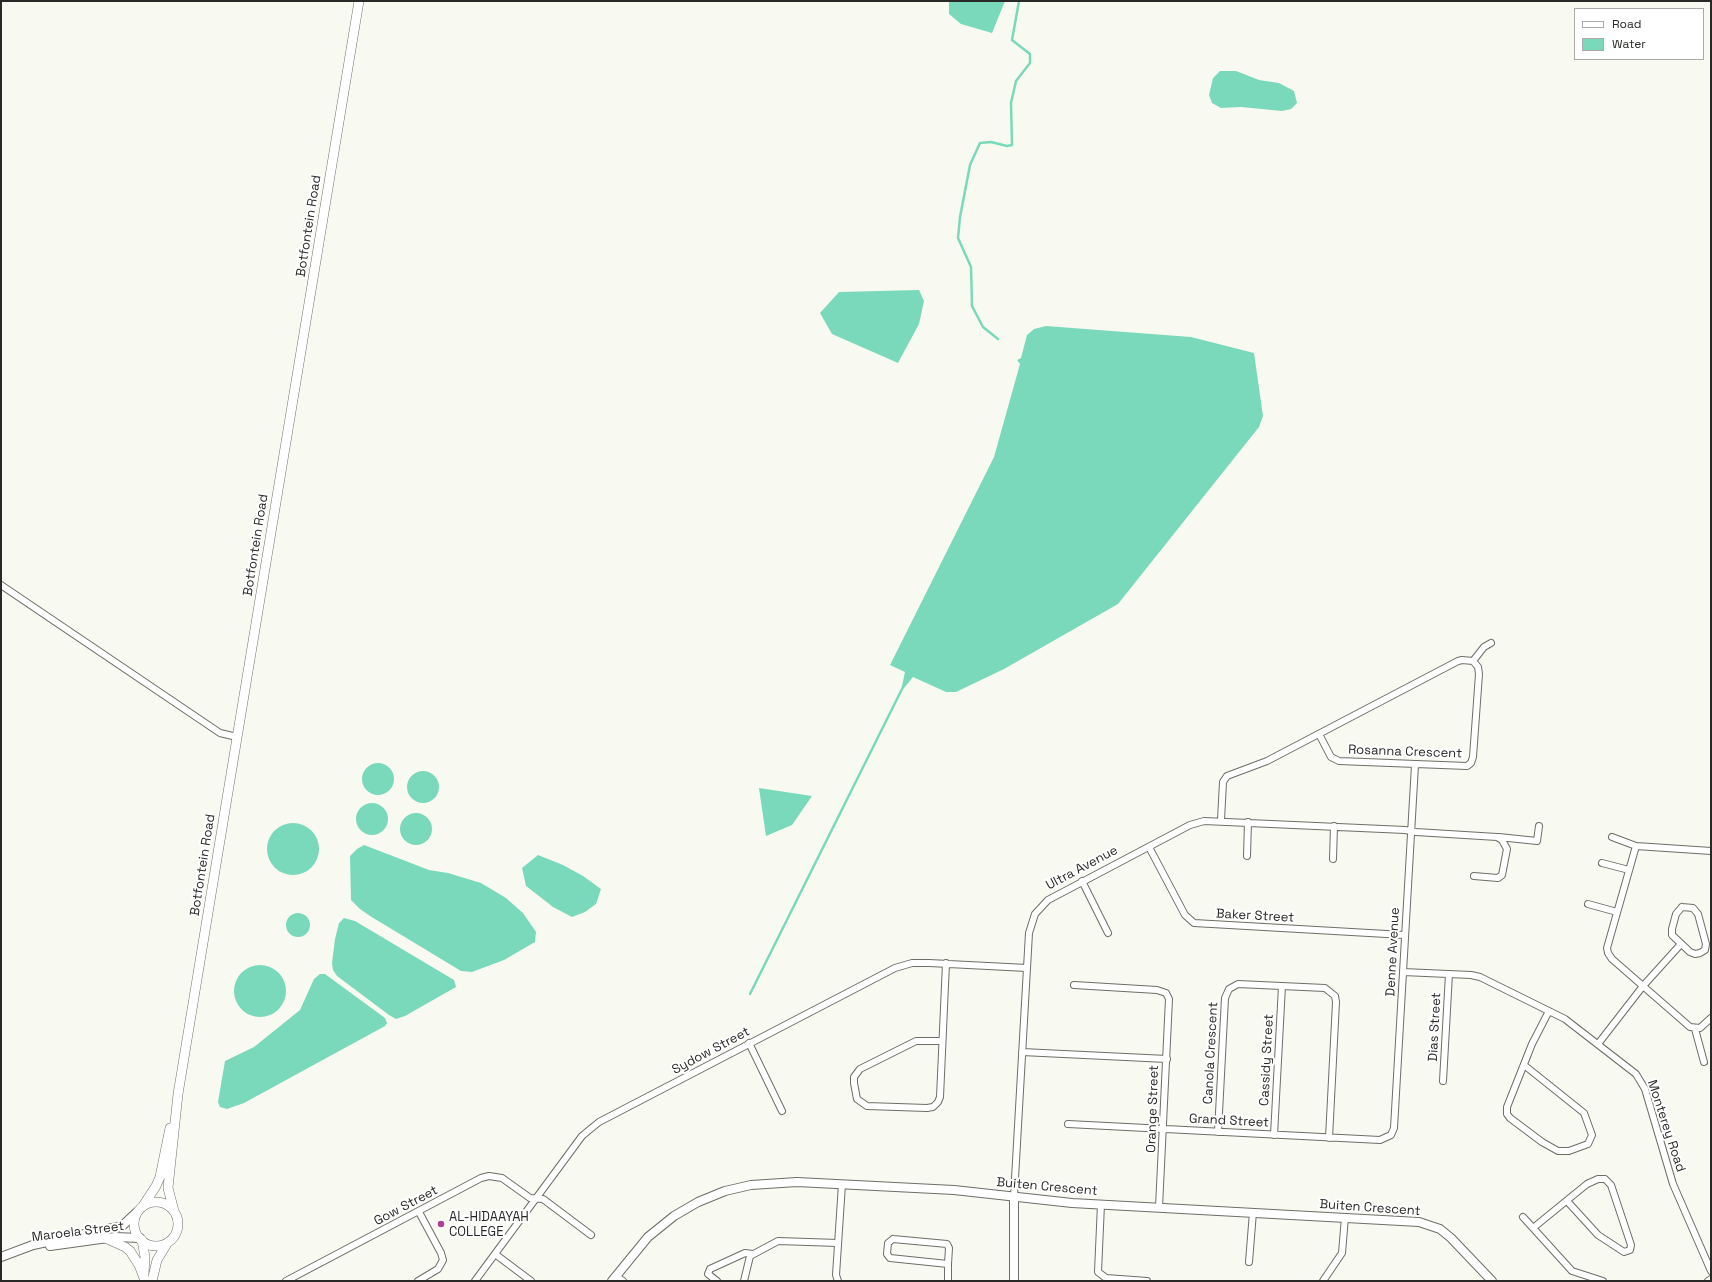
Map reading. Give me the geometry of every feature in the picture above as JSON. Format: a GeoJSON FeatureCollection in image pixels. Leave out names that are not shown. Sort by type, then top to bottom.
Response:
{"type":"FeatureCollection","features":[{"type":"Feature","properties":{"kind":"main road","name":"Botfontein Road"},"geometry":{"type":"LineString","coordinates":[[140,1209],[152,1194],[160,1177],[178,1094],[359,1]]}},
{"type":"Feature","properties":{"kind":"main road","name":"Botfontein Road"},"geometry":{"type":"LineString","coordinates":[[174,1211],[168,1188],[178,1094]]}},
{"type":"Feature","properties":{"kind":"main road"},"geometry":{"type":"LineString","coordinates":[[141,1239],[152,1245],[163,1245],[173,1239],[178,1228],[178,1222],[174,1211],[167,1204],[157,1202],[140,1209],[135,1226],[141,1239],[145,1257],[146,1280]]}},
{"type":"Feature","properties":{"kind":"main road"},"geometry":{"type":"LineString","coordinates":[[105,1238],[124,1247],[130,1252],[139,1265],[146,1280]]}},
{"type":"Feature","properties":{"kind":"main road"},"geometry":{"type":"LineString","coordinates":[[146,1280],[168,1242]]}},
{"type":"Feature","properties":{"kind":"street"},"geometry":{"type":"LineString","coordinates":[[1,585],[220,733],[237,737]]}},
{"type":"Feature","properties":{"kind":"street"},"geometry":{"type":"LineString","coordinates":[[1221,820],[1223,782],[1227,776],[1267,761],[1462,660],[1472,661],[1484,647],[1491,643]]}},
{"type":"Feature","properties":{"kind":"street","name":"Rosanna Crescent"},"geometry":{"type":"LineString","coordinates":[[1319,734],[1331,757],[1336,760],[1464,767],[1471,763],[1479,674],[1478,667],[1472,661]]}},
{"type":"Feature","properties":{"kind":"street","name":"Denne Avenue"},"geometry":{"type":"LineString","coordinates":[[1389,1137],[1394,1128],[1415,765]]}},
{"type":"Feature","properties":{"kind":"street","name":"Ultra Avenue"},"geometry":{"type":"LineString","coordinates":[[1014,1281],[1014,1196],[1029,933],[1035,914],[1048,900],[1195,823],[1221,820],[1411,831],[1537,841],[1539,826]]}},
{"type":"Feature","properties":{"kind":"street"},"geometry":{"type":"LineString","coordinates":[[1247,856],[1248,822]]}},
{"type":"Feature","properties":{"kind":"street"},"geometry":{"type":"LineString","coordinates":[[1333,859],[1334,826]]}},
{"type":"Feature","properties":{"kind":"street"},"geometry":{"type":"LineString","coordinates":[[1612,836],[1636,846],[1711,851]]}},
{"type":"Feature","properties":{"kind":"street"},"geometry":{"type":"LineString","coordinates":[[1474,876],[1498,878],[1502,875],[1507,849],[1504,842],[1497,837]]}},
{"type":"Feature","properties":{"kind":"street"},"geometry":{"type":"LineString","coordinates":[[1636,846],[1607,948],[1608,953],[1612,959],[1689,1026],[1695,1029],[1700,1028],[1711,1018]]}},
{"type":"Feature","properties":{"kind":"street","name":"Baker Street"},"geometry":{"type":"LineString","coordinates":[[1149,847],[1185,915],[1194,923],[1404,935]]}},
{"type":"Feature","properties":{"kind":"street"},"geometry":{"type":"LineString","coordinates":[[1602,862],[1629,870]]}},
{"type":"Feature","properties":{"kind":"street"},"geometry":{"type":"LineString","coordinates":[[1082,882],[1108,933]]}},
{"type":"Feature","properties":{"kind":"street"},"geometry":{"type":"LineString","coordinates":[[1588,904],[1617,912]]}},
{"type":"Feature","properties":{"kind":"street"},"geometry":{"type":"LineString","coordinates":[[1682,907],[1691,907],[1698,914],[1706,947],[1703,952],[1695,954],[1681,944],[1673,936],[1672,929],[1678,910],[1682,907]]}},
{"type":"Feature","properties":{"kind":"street"},"geometry":{"type":"LineString","coordinates":[[1598,1044],[1643,986],[1681,944]]}},
{"type":"Feature","properties":{"kind":"street","name":"Sydow Street"},"geometry":{"type":"LineString","coordinates":[[475,1281],[582,1136],[594,1126],[749,1043],[895,968],[912,963],[946,963],[1027,968]]}},
{"type":"Feature","properties":{"kind":"street"},"geometry":{"type":"LineString","coordinates":[[942,1041],[916,1040],[860,1069],[854,1077],[857,1099],[867,1106],[927,1108],[933,1107],[938,1102],[940,1096],[946,963]]}},
{"type":"Feature","properties":{"kind":"street","name":"Monterey Road"},"geometry":{"type":"LineString","coordinates":[[1403,972],[1480,977],[1571,1023],[1636,1074],[1643,1084],[1673,1184],[1711,1271]]}},
{"type":"Feature","properties":{"kind":"street","name":"Dias Street"},"geometry":{"type":"LineString","coordinates":[[1443,1081],[1448,974]]}},
{"type":"Feature","properties":{"kind":"street","name":"Canola Crescent"},"geometry":{"type":"LineString","coordinates":[[1218,1132],[1225,998],[1227,991],[1232,986],[1238,984],[1325,988],[1331,991],[1336,999],[1329,1138]]}},
{"type":"Feature","properties":{"kind":"street"},"geometry":{"type":"LineString","coordinates":[[1074,985],[1156,990],[1166,993],[1170,1003],[1167,1059]]}},
{"type":"Feature","properties":{"kind":"street","name":"Cassidy Street"},"geometry":{"type":"LineString","coordinates":[[1274,1135],[1282,986]]}},
{"type":"Feature","properties":{"kind":"street"},"geometry":{"type":"LineString","coordinates":[[1524,1065],[1584,1113],[1592,1135],[1588,1144],[1570,1151],[1558,1151],[1542,1142],[1510,1118],[1507,1114],[1508,1107],[1524,1065],[1532,1044],[1549,1011]]}},
{"type":"Feature","properties":{"kind":"street"},"geometry":{"type":"LineString","coordinates":[[1695,1029],[1704,1062]]}},
{"type":"Feature","properties":{"kind":"street"},"geometry":{"type":"LineString","coordinates":[[749,1043],[782,1111]]}},
{"type":"Feature","properties":{"kind":"street","name":"Orange Street"},"geometry":{"type":"LineString","coordinates":[[1022,1052],[1167,1059],[1159,1207]]}},
{"type":"Feature","properties":{"kind":"street","name":"Grand Street"},"geometry":{"type":"LineString","coordinates":[[1068,1124],[1329,1138],[1380,1140],[1389,1137]]}},
{"type":"Feature","properties":{"kind":"street","name":"Gow Street"},"geometry":{"type":"LineString","coordinates":[[286,1281],[489,1176],[502,1178],[530,1198],[542,1199],[591,1235]]}},
{"type":"Feature","properties":{"kind":"street"},"geometry":{"type":"LineString","coordinates":[[1533,1228],[1587,1184],[1598,1179],[1608,1180],[1631,1245],[1630,1250],[1626,1252],[1622,1251],[1598,1235],[1567,1201]]}},
{"type":"Feature","properties":{"kind":"street","name":"Buiten Crescent"},"geometry":{"type":"LineString","coordinates":[[614,1278],[639,1246],[669,1220],[698,1202],[725,1191],[771,1182],[954,1190],[1101,1204],[1412,1221],[1433,1226],[1451,1238],[1492,1281]]}},
{"type":"Feature","properties":{"kind":"street"},"geometry":{"type":"LineString","coordinates":[[838,1281],[838,1242],[842,1184]]}},
{"type":"Feature","properties":{"kind":"street"},"geometry":{"type":"LineString","coordinates":[[1101,1204],[1098,1272],[1106,1278],[1147,1281]]}},
{"type":"Feature","properties":{"kind":"street","name":"Maroela Street"},"geometry":{"type":"LineString","coordinates":[[1,1257],[33,1245],[122,1226],[140,1209]]}},
{"type":"Feature","properties":{"kind":"street"},"geometry":{"type":"LineString","coordinates":[[418,1281],[438,1269],[443,1260],[441,1253],[419,1212]]}},
{"type":"Feature","properties":{"kind":"street"},"geometry":{"type":"LineString","coordinates":[[1249,1262],[1253,1212]]}},
{"type":"Feature","properties":{"kind":"street"},"geometry":{"type":"LineString","coordinates":[[1323,1281],[1342,1254],[1345,1217]]}},
{"type":"Feature","properties":{"kind":"street"},"geometry":{"type":"LineString","coordinates":[[1523,1217],[1572,1271],[1603,1281]]}},
{"type":"Feature","properties":{"kind":"street","name":"Maroela Street"},"geometry":{"type":"LineString","coordinates":[[19,1251],[124,1236],[141,1239]]}},
{"type":"Feature","properties":{"kind":"street"},"geometry":{"type":"LineString","coordinates":[[948,1264],[890,1258],[887,1254],[889,1241],[893,1239],[947,1244],[950,1248],[948,1281]]}},
{"type":"Feature","properties":{"kind":"street"},"geometry":{"type":"LineString","coordinates":[[744,1281],[747,1262],[753,1254],[780,1240],[838,1242]]}},
{"type":"Feature","properties":{"kind":"street"},"geometry":{"type":"LineString","coordinates":[[717,1281],[708,1274],[710,1269],[745,1253],[753,1254]]}},
{"type":"Feature","properties":{"kind":"street"},"geometry":{"type":"LineString","coordinates":[[495,1254],[531,1281]]}},
{"type":"Feature","properties":{"kind":"street"},"geometry":{"type":"LineString","coordinates":[[614,1278],[623,1281]]}},
{"type":"Feature","properties":{"kind":"water"},"geometry":{"type":"Polygon","coordinates":[[[949,1],[1005,1],[992,33],[961,24],[949,14],[949,1]]]}},
{"type":"Feature","properties":{"kind":"water"},"geometry":{"type":"Polygon","coordinates":[[[1220,71],[1236,71],[1259,80],[1279,83],[1294,91],[1297,103],[1291,109],[1282,111],[1241,107],[1221,108],[1212,103],[1209,95],[1213,78],[1220,71]]]}},
{"type":"Feature","properties":{"kind":"water"},"geometry":{"type":"Polygon","coordinates":[[[919,290],[924,301],[919,324],[898,363],[832,334],[820,313],[839,292],[919,290]]]}},
{"type":"Feature","properties":{"kind":"water"},"geometry":{"type":"Polygon","coordinates":[[[1046,326],[1191,337],[1254,353],[1263,416],[1259,427],[1118,604],[1004,669],[956,692],[946,692],[913,677],[904,688],[902,686],[905,672],[890,665],[994,457],[1020,364],[1017,360],[1021,358],[1027,335],[1034,329],[1046,326]]]}},
{"type":"Feature","properties":{"kind":"water"},"geometry":{"type":"Polygon","coordinates":[[[375,763],[381,763],[391,770],[394,779],[393,785],[387,792],[381,795],[375,795],[365,788],[362,782],[362,776],[369,766],[375,763]]]}},
{"type":"Feature","properties":{"kind":"water"},"geometry":{"type":"Polygon","coordinates":[[[420,771],[426,771],[436,778],[439,787],[438,793],[432,800],[426,803],[420,803],[410,796],[407,790],[407,784],[414,774],[420,771]]]}},
{"type":"Feature","properties":{"kind":"water"},"geometry":{"type":"Polygon","coordinates":[[[759,788],[812,796],[792,825],[766,836],[759,788]]]}},
{"type":"Feature","properties":{"kind":"water"},"geometry":{"type":"Polygon","coordinates":[[[369,803],[375,803],[385,810],[388,819],[387,825],[381,832],[375,835],[369,835],[359,828],[356,822],[356,816],[363,806],[369,803]]]}},
{"type":"Feature","properties":{"kind":"water"},"geometry":{"type":"Polygon","coordinates":[[[413,813],[419,813],[429,820],[432,829],[431,835],[425,842],[419,845],[413,845],[403,838],[400,832],[400,826],[407,816],[413,813]]]}},
{"type":"Feature","properties":{"kind":"water"},"geometry":{"type":"Polygon","coordinates":[[[288,823],[298,823],[312,830],[319,844],[319,854],[312,868],[298,875],[288,875],[278,871],[271,864],[267,854],[267,844],[271,834],[278,827],[288,823]]]}},
{"type":"Feature","properties":{"kind":"water"},"geometry":{"type":"Polygon","coordinates":[[[364,845],[429,870],[448,873],[481,883],[506,898],[523,913],[536,932],[535,942],[504,960],[472,972],[461,971],[370,916],[351,900],[350,856],[364,845]]]}},
{"type":"Feature","properties":{"kind":"water"},"geometry":{"type":"Polygon","coordinates":[[[538,855],[563,865],[583,876],[601,889],[596,904],[585,912],[572,917],[553,907],[526,886],[522,868],[538,855]]]}},
{"type":"Feature","properties":{"kind":"water"},"geometry":{"type":"Polygon","coordinates":[[[298,913],[307,916],[310,925],[307,934],[298,937],[289,934],[286,925],[289,916],[298,913]]]}},
{"type":"Feature","properties":{"kind":"water"},"geometry":{"type":"Polygon","coordinates":[[[344,918],[355,921],[454,980],[456,987],[405,1016],[396,1019],[389,1015],[337,976],[333,970],[332,963],[335,939],[339,923],[344,918]]]}},
{"type":"Feature","properties":{"kind":"water"},"geometry":{"type":"Polygon","coordinates":[[[255,965],[265,965],[279,972],[286,986],[286,996],[279,1010],[265,1017],[255,1017],[245,1013],[238,1006],[234,996],[234,986],[238,976],[245,969],[255,965]]]}},
{"type":"Feature","properties":{"kind":"water"},"geometry":{"type":"Polygon","coordinates":[[[320,974],[325,974],[385,1018],[387,1023],[385,1026],[244,1103],[227,1109],[220,1107],[218,1102],[225,1061],[254,1047],[300,1010],[314,979],[320,974]]]}},
{"type":"Feature","properties":{"kind":"waterway"},"geometry":{"type":"LineString","coordinates":[[998,339],[983,327],[972,306],[971,267],[958,238],[960,217],[970,165],[980,143],[991,142],[1007,146],[1012,145],[1011,103],[1016,81],[1030,63],[1030,54],[1012,40],[1019,1]]}},
{"type":"Feature","properties":{"kind":"waterway"},"geometry":{"type":"LineString","coordinates":[[750,994],[903,687]]}},
{"type":"Feature","properties":{"kind":"place","name":"AL-HIDAAYAH COLLEGE"},"geometry":{"type":"Point","coordinates":[441,1224]}}]}
